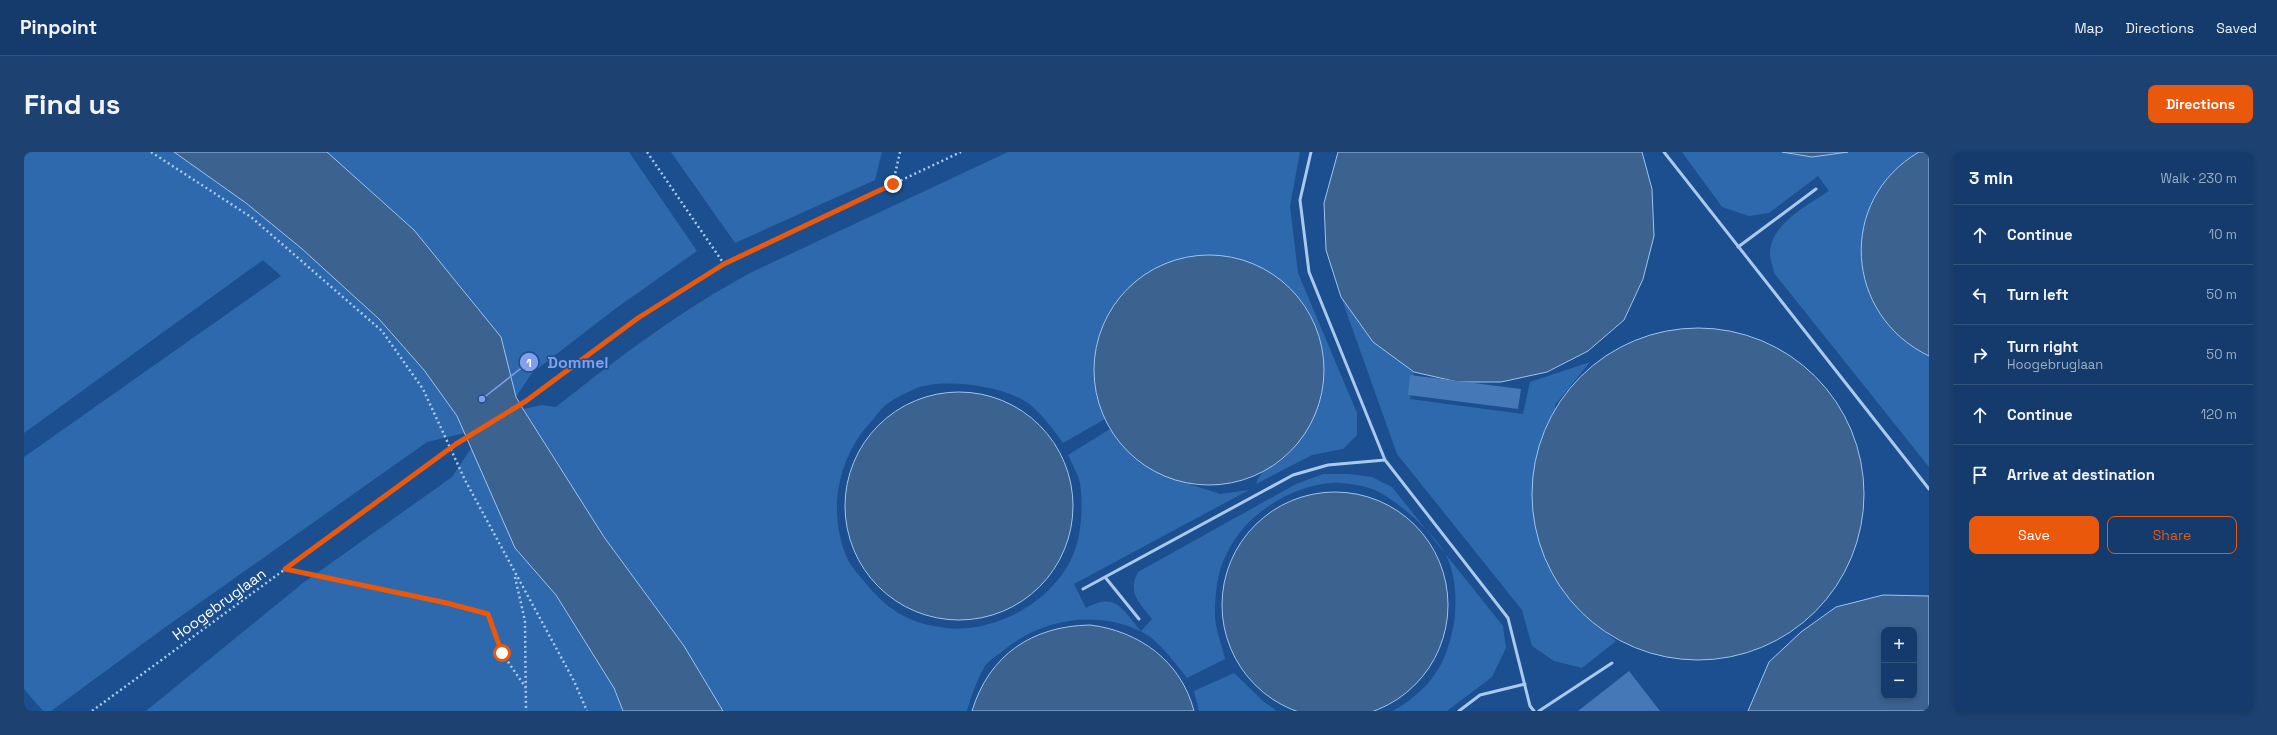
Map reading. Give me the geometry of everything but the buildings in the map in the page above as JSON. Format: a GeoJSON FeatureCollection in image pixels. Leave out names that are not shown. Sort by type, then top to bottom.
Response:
{"type":"FeatureCollection","features":[{"type":"Feature","properties":{"kind":"lane"},"geometry":{"type":"LineString","coordinates":[[1311,152],[1300,200],[1309,272],[1385,460],[1508,618],[1530,706],[1534,711]]}},
{"type":"Feature","properties":{"kind":"lane"},"geometry":{"type":"LineString","coordinates":[[1664,152],[1929,489]]}},
{"type":"Feature","properties":{"kind":"lane"},"geometry":{"type":"LineString","coordinates":[[1738,247],[1816,189]]}},
{"type":"Feature","properties":{"kind":"lane"},"geometry":{"type":"LineString","coordinates":[[1083,589],[1293,475],[1328,465],[1385,460]]}},
{"type":"Feature","properties":{"kind":"lane"},"geometry":{"type":"LineString","coordinates":[[1105,577],[1139,619]]}},
{"type":"Feature","properties":{"kind":"lane"},"geometry":{"type":"LineString","coordinates":[[1540,711],[1612,663]]}},
{"type":"Feature","properties":{"kind":"lane"},"geometry":{"type":"LineString","coordinates":[[1459,711],[1480,695],[1525,684]]}},
{"type":"Feature","properties":{"kind":"path"},"geometry":{"type":"LineString","coordinates":[[151,152],[251,217],[382,331],[423,389],[450,448],[514,572],[574,681],[587,711]]}},
{"type":"Feature","properties":{"kind":"path"},"geometry":{"type":"LineString","coordinates":[[647,152],[724,264]]}},
{"type":"Feature","properties":{"kind":"path"},"geometry":{"type":"LineString","coordinates":[[893,184],[900,152]]}},
{"type":"Feature","properties":{"kind":"path","name":"Hoogebruglaan"},"geometry":{"type":"LineString","coordinates":[[92,711],[450,448],[526,401],[638,318],[724,264],[961,152]]}},
{"type":"Feature","properties":{"kind":"path"},"geometry":{"type":"LineString","coordinates":[[285,569],[447,603],[488,614],[502,653],[526,688]]}},
{"type":"Feature","properties":{"kind":"path"},"geometry":{"type":"LineString","coordinates":[[514,572],[525,622],[526,711]]}},
{"type":"Feature","properties":{"kind":"shaded area"},"geometry":{"type":"Polygon","coordinates":[[[24,152],[174,152],[246,203],[301,248],[379,319],[424,370],[457,416],[465,433],[427,442],[167,626],[51,711],[43,711],[24,689],[24,457],[281,276],[263,260],[24,433],[24,152]]]}},
{"type":"Feature","properties":{"kind":"shaded area"},"geometry":{"type":"Polygon","coordinates":[[[174,152],[327,152],[414,230],[501,337],[516,397],[523,409],[604,537],[684,646],[723,711],[623,711],[614,688],[556,595],[515,548],[457,416],[424,370],[379,319],[301,248],[246,203],[174,152]]]}},
{"type":"Feature","properties":{"kind":"shaded area"},"geometry":{"type":"Polygon","coordinates":[[[327,152],[629,152],[697,251],[615,309],[532,373],[516,397],[501,337],[414,230],[327,152]]]}},
{"type":"Feature","properties":{"kind":"shaded area"},"geometry":{"type":"Polygon","coordinates":[[[671,152],[882,152],[875,180],[735,243],[671,152]]]}},
{"type":"Feature","properties":{"kind":"shaded area"},"geometry":{"type":"Polygon","coordinates":[[[1008,152],[1300,152],[1290,206],[1298,273],[1357,413],[1357,435],[1343,449],[1312,455],[1256,484],[1264,471],[1281,461],[1298,443],[1317,410],[1322,392],[1324,365],[1315,323],[1300,300],[1291,290],[1255,266],[1237,259],[1219,255],[1191,258],[1131,286],[1113,307],[1105,320],[1100,334],[1095,362],[1097,390],[1105,419],[1063,443],[1043,417],[1028,403],[1017,397],[990,388],[958,384],[929,385],[906,393],[882,408],[858,439],[849,455],[842,472],[838,490],[837,508],[838,527],[842,545],[849,562],[880,599],[910,619],[933,626],[946,628],[965,628],[984,625],[1021,611],[1037,600],[1052,587],[1064,572],[1076,547],[1080,529],[1080,483],[1068,455],[1110,429],[1118,441],[1143,464],[1165,476],[1220,494],[1249,490],[1074,584],[1086,608],[1097,603],[1112,603],[1124,610],[1141,631],[1152,619],[1139,602],[1134,592],[1135,579],[1138,572],[1296,484],[1323,474],[1349,474],[1372,477],[1392,487],[1426,530],[1391,499],[1372,489],[1351,484],[1330,483],[1299,490],[1270,505],[1257,515],[1235,539],[1221,567],[1215,599],[1215,620],[1225,659],[1187,678],[1160,645],[1140,631],[1105,621],[1069,621],[1035,631],[1019,639],[987,664],[974,688],[967,711],[723,711],[684,646],[604,537],[523,409],[542,405],[556,407],[675,318],[752,272],[1008,152]]]}},
{"type":"Feature","properties":{"kind":"shaded area"},"geometry":{"type":"Polygon","coordinates":[[[1338,152],[1642,152],[1652,189],[1654,236],[1643,279],[1624,320],[1588,351],[1547,372],[1501,382],[1458,382],[1414,372],[1373,342],[1341,297],[1326,250],[1324,203],[1338,152]]]}},
{"type":"Feature","properties":{"kind":"shaded area"},"geometry":{"type":"Polygon","coordinates":[[[1682,152],[1782,152],[1812,157],[1848,152],[1919,152],[1892,173],[1874,198],[1864,227],[1862,257],[1867,287],[1880,314],[1901,338],[1929,356],[1929,467],[1774,273],[1770,251],[1778,231],[1793,215],[1829,191],[1818,176],[1769,213],[1749,216],[1722,207],[1682,152]]]}},
{"type":"Feature","properties":{"kind":"shaded area"},"geometry":{"type":"Polygon","coordinates":[[[1782,152],[1848,152],[1812,157],[1782,152]]]}},
{"type":"Feature","properties":{"kind":"shaded area"},"geometry":{"type":"Polygon","coordinates":[[[1919,152],[1929,152],[1929,356],[1901,337],[1880,314],[1867,286],[1861,257],[1864,227],[1874,198],[1892,173],[1919,152]]]}},
{"type":"Feature","properties":{"kind":"shaded area"},"geometry":{"type":"Polygon","coordinates":[[[1209,255],[1231,257],[1253,264],[1273,274],[1298,297],[1305,306],[1319,337],[1322,348],[1324,370],[1322,392],[1315,414],[1305,434],[1282,459],[1273,466],[1242,480],[1231,483],[1209,485],[1187,483],[1165,476],[1145,466],[1120,443],[1113,434],[1099,403],[1096,392],[1094,370],[1096,348],[1103,326],[1113,306],[1136,281],[1145,274],[1176,260],[1187,257],[1209,255]]]}},
{"type":"Feature","properties":{"kind":"shaded area"},"geometry":{"type":"Polygon","coordinates":[[[1341,297],[1373,342],[1414,372],[1410,399],[1523,414],[1530,382],[1590,362],[1555,405],[1579,611],[1616,641],[1582,668],[1554,661],[1532,646],[1522,610],[1397,454],[1341,297]]]}},
{"type":"Feature","properties":{"kind":"shaded area"},"geometry":{"type":"Polygon","coordinates":[[[1698,328],[1730,331],[1762,341],[1790,356],[1815,377],[1836,402],[1851,430],[1861,462],[1864,494],[1861,526],[1851,558],[1836,586],[1815,611],[1790,632],[1762,647],[1730,657],[1698,660],[1666,657],[1634,647],[1606,632],[1581,611],[1560,586],[1545,558],[1535,526],[1532,494],[1535,462],[1545,430],[1560,402],[1581,377],[1606,356],[1634,341],[1666,331],[1698,328]]]}},
{"type":"Feature","properties":{"kind":"shaded area"},"geometry":{"type":"Polygon","coordinates":[[[959,392],[981,394],[1003,401],[1022,411],[1040,425],[1054,443],[1064,462],[1071,484],[1073,506],[1071,528],[1064,550],[1054,569],[1040,587],[1022,601],[1003,611],[981,618],[959,620],[937,618],[915,611],[896,601],[878,587],[864,569],[854,550],[847,528],[845,506],[847,484],[854,462],[864,443],[878,425],[896,411],[915,401],[937,394],[959,392]]]}},
{"type":"Feature","properties":{"kind":"shaded area"},"geometry":{"type":"Polygon","coordinates":[[[472,447],[515,548],[556,595],[614,688],[623,711],[146,711],[303,583],[452,477],[472,447]]]}},
{"type":"Feature","properties":{"kind":"shaded area"},"geometry":{"type":"Polygon","coordinates":[[[1324,492],[1346,492],[1368,496],[1388,505],[1407,517],[1423,533],[1435,552],[1444,572],[1448,594],[1448,616],[1444,638],[1440,648],[1423,677],[1407,693],[1388,705],[1368,714],[1346,718],[1324,718],[1302,714],[1282,705],[1263,693],[1247,677],[1235,658],[1226,638],[1222,616],[1222,594],[1226,572],[1235,552],[1247,533],[1263,517],[1282,505],[1302,496],[1324,492]]]}},
{"type":"Feature","properties":{"kind":"shaded area"},"geometry":{"type":"Polygon","coordinates":[[[1426,530],[1433,537],[1445,553],[1426,530]]]}},
{"type":"Feature","properties":{"kind":"shaded area"},"geometry":{"type":"Polygon","coordinates":[[[1445,553],[1503,626],[1506,648],[1492,677],[1447,711],[1393,711],[1417,694],[1435,674],[1441,664],[1451,638],[1454,623],[1455,588],[1452,571],[1445,553]]]}},
{"type":"Feature","properties":{"kind":"shaded area"},"geometry":{"type":"Polygon","coordinates":[[[1883,595],[1929,596],[1929,711],[1748,711],[1769,662],[1801,632],[1836,607],[1883,595]]]}},
{"type":"Feature","properties":{"kind":"shaded area"},"geometry":{"type":"Polygon","coordinates":[[[1090,625],[1108,628],[1125,634],[1156,652],[1168,663],[1179,677],[1188,693],[1194,711],[972,711],[989,674],[1002,659],[1016,647],[1049,631],[1090,625]]]}},
{"type":"Feature","properties":{"kind":"shaded area"},"geometry":{"type":"Polygon","coordinates":[[[1234,673],[1263,701],[1277,711],[1199,711],[1194,691],[1234,673]]]}},
{"type":"Feature","properties":{"kind":"place","name":"Dommel"},"geometry":{"type":"Point","coordinates":[482,399]}},
{"type":"Feature","properties":{"kind":"route"},"geometry":{"type":"LineString","coordinates":[[502,653],[488,614],[447,603],[285,569],[456,444],[526,401],[638,318],[724,264],[893,184]]}}]}
